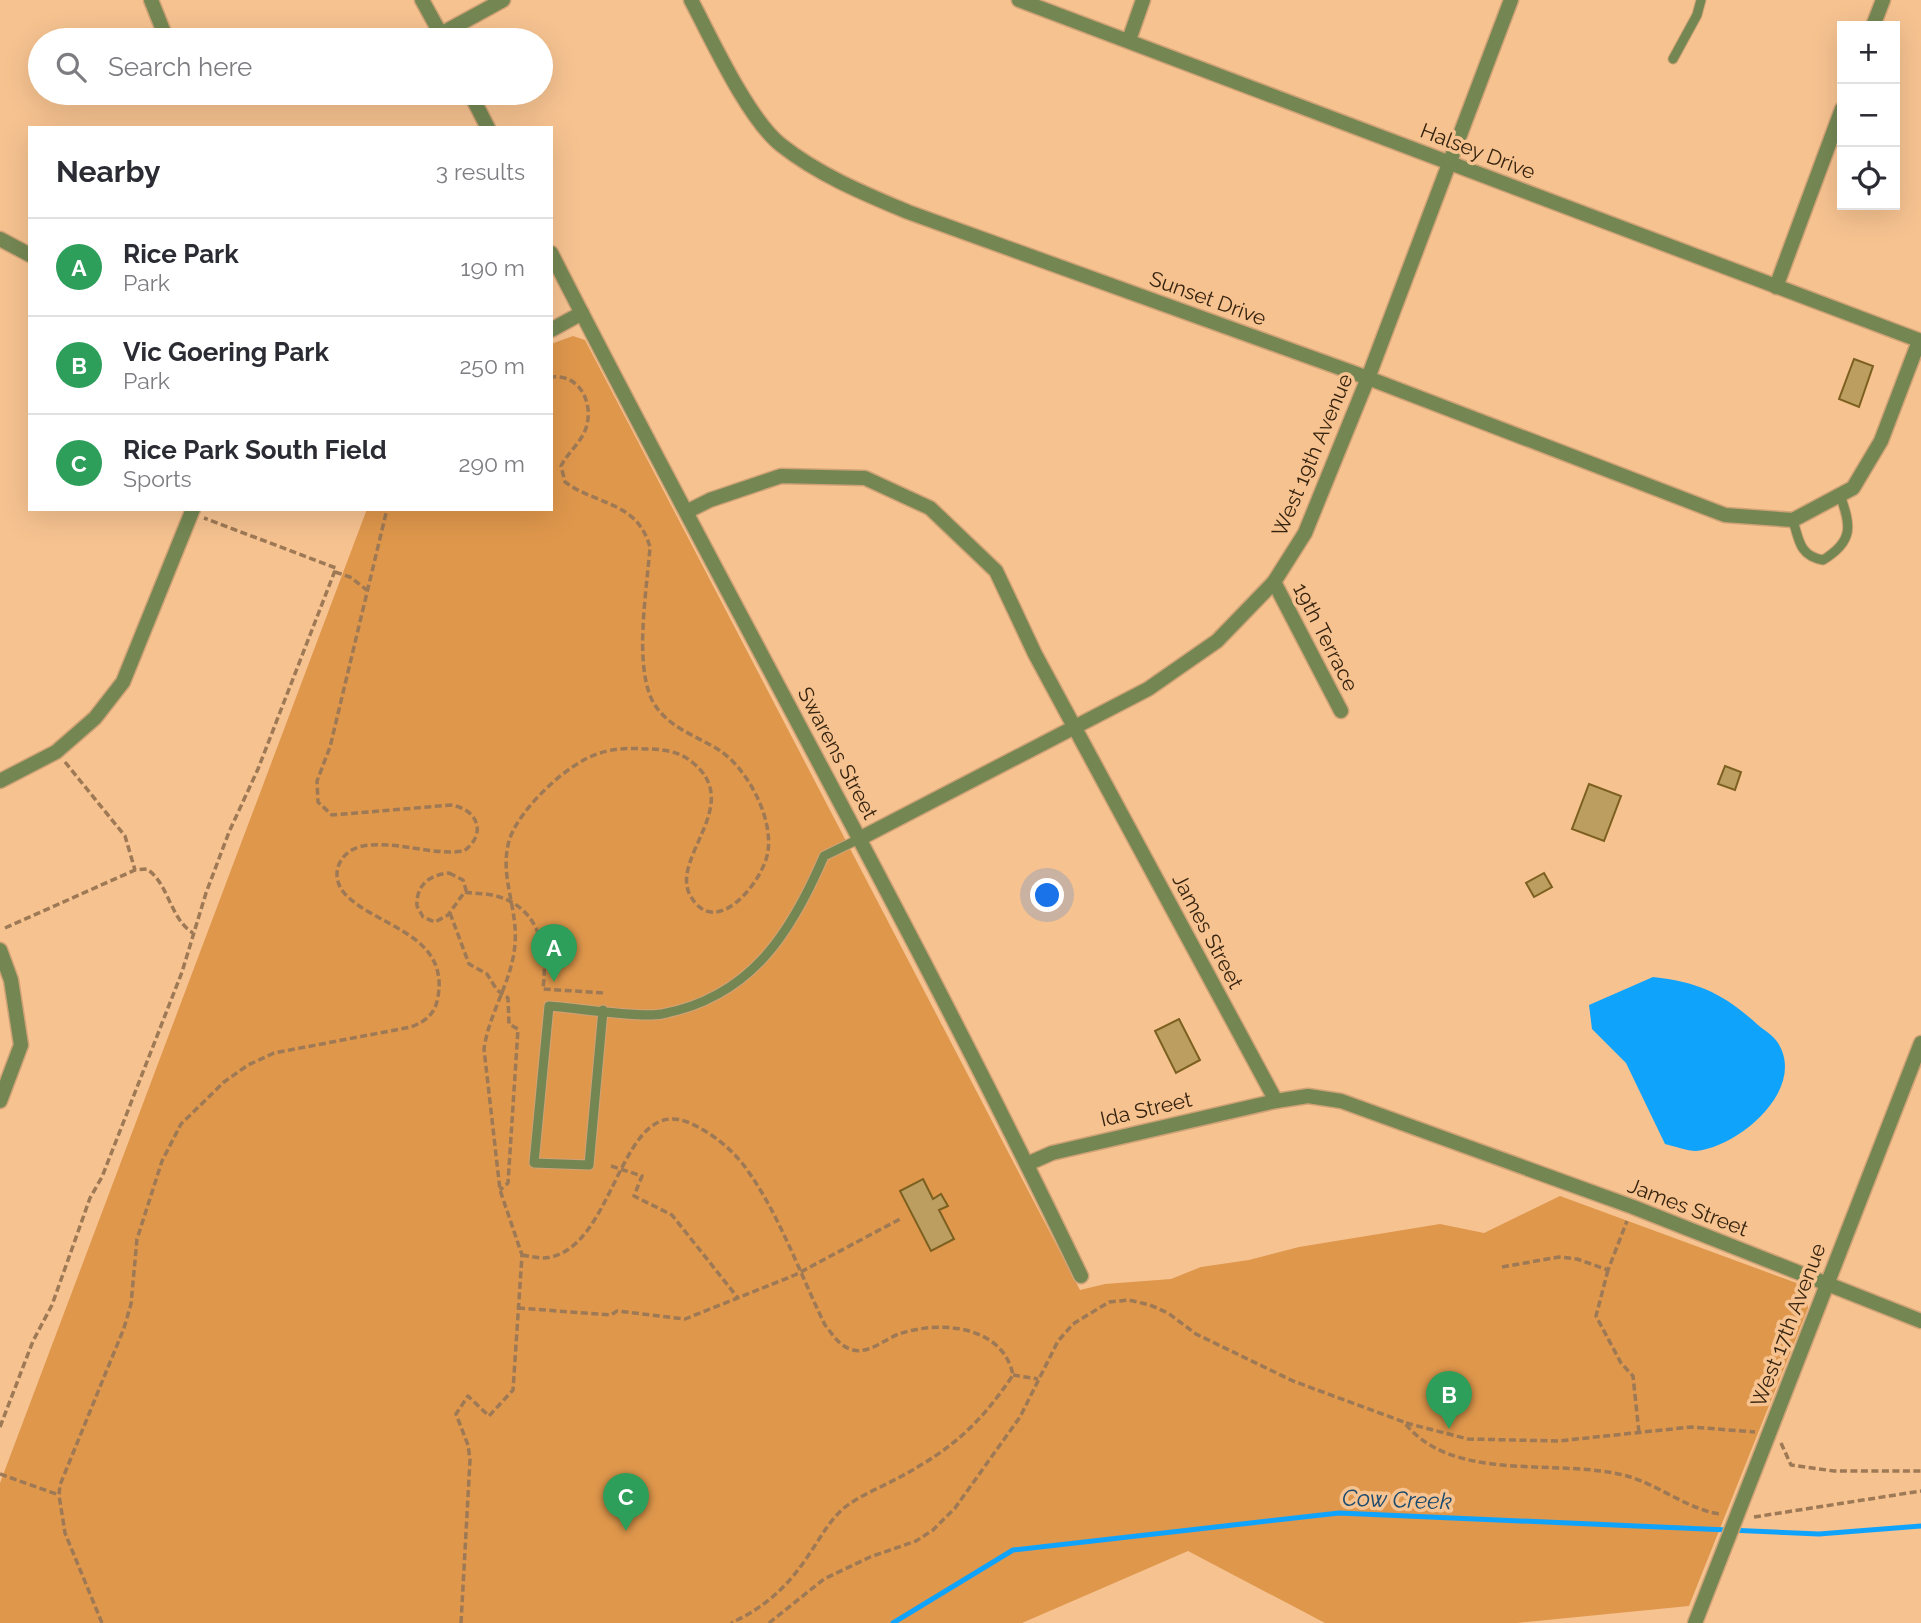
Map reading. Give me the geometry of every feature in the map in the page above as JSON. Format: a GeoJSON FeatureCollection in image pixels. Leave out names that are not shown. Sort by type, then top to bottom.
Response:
{"type":"FeatureCollection","features":[{"type":"Feature","properties":{"kind":"street"},"geometry":{"type":"LineString","coordinates":[[151,0],[162,28]]}},
{"type":"Feature","properties":{"kind":"street"},"geometry":{"type":"LineString","coordinates":[[422,0],[437,28]]}},
{"type":"Feature","properties":{"kind":"street"},"geometry":{"type":"LineString","coordinates":[[457,28],[503,0]]}},
{"type":"Feature","properties":{"kind":"street","name":"Sunset Drive"},"geometry":{"type":"LineString","coordinates":[[691,0],[743,97],[779,144],[839,184],[908,212],[1368,378],[1725,515],[1793,520]]}},
{"type":"Feature","properties":{"kind":"street","name":"Halsey Drive"},"geometry":{"type":"LineString","coordinates":[[1019,0],[1920,341]]}},
{"type":"Feature","properties":{"kind":"street"},"geometry":{"type":"LineString","coordinates":[[1129,40],[1143,0]]}},
{"type":"Feature","properties":{"kind":"street","name":"West 19th Avenue"},"geometry":{"type":"LineString","coordinates":[[859,839],[1148,689],[1217,641],[1274,582],[1304,533],[1368,378],[1511,0]]}},
{"type":"Feature","properties":{"kind":"street"},"geometry":{"type":"LineString","coordinates":[[1875,21],[1883,0]]}},
{"type":"Feature","properties":{"kind":"street"},"geometry":{"type":"LineString","coordinates":[[476,105],[487,126]]}},
{"type":"Feature","properties":{"kind":"street"},"geometry":{"type":"LineString","coordinates":[[1776,287],[1837,122]]}},
{"type":"Feature","properties":{"kind":"street"},"geometry":{"type":"LineString","coordinates":[[0,239],[28,254]]}},
{"type":"Feature","properties":{"kind":"street","name":"Swarens Street"},"geometry":{"type":"LineString","coordinates":[[553,257],[859,839],[1027,1164],[1081,1276]]}},
{"type":"Feature","properties":{"kind":"street"},"geometry":{"type":"LineString","coordinates":[[553,329],[582,313]]}},
{"type":"Feature","properties":{"kind":"street"},"geometry":{"type":"LineString","coordinates":[[1793,520],[1853,488],[1881,441],[1920,341]]}},
{"type":"Feature","properties":{"kind":"street","name":"James Street"},"geometry":{"type":"LineString","coordinates":[[688,511],[709,500],[781,476],[865,478],[930,508],[996,571],[1074,727],[1276,1101],[1308,1096],[1341,1101],[1633,1207],[1921,1321]]}},
{"type":"Feature","properties":{"kind":"street"},"geometry":{"type":"LineString","coordinates":[[0,781],[66,744],[95,718],[122,682],[198,513]]}},
{"type":"Feature","properties":{"kind":"street","name":"19th Terrace"},"geometry":{"type":"LineString","coordinates":[[1274,582],[1340,711]]}},
{"type":"Feature","properties":{"kind":"street"},"geometry":{"type":"LineString","coordinates":[[0,950],[11,980],[20,1045],[0,1101]]}},
{"type":"Feature","properties":{"kind":"street","name":"West 17th Avenue"},"geometry":{"type":"LineString","coordinates":[[1695,1623],[1921,1043]]}},
{"type":"Feature","properties":{"kind":"street","name":"Ida Street"},"geometry":{"type":"LineString","coordinates":[[1027,1164],[1052,1153],[1276,1101]]}},
{"type":"Feature","properties":{"kind":"lane"},"geometry":{"type":"LineString","coordinates":[[1673,59],[1697,15],[1701,0]]}},
{"type":"Feature","properties":{"kind":"lane"},"geometry":{"type":"LineString","coordinates":[[1793,520],[1801,549],[1810,558],[1823,560],[1844,544],[1850,523],[1840,495]]}},
{"type":"Feature","properties":{"kind":"lane"},"geometry":{"type":"LineString","coordinates":[[603,1010],[589,1165],[534,1163],[549,1006],[660,1014],[716,998],[763,962],[804,904],[824,856],[859,839]]}},
{"type":"Feature","properties":{"kind":"path"},"geometry":{"type":"LineString","coordinates":[[461,1623],[470,1460],[456,1414],[468,1396],[489,1416],[513,1390],[522,1255],[500,1190],[484,1049],[486,1034],[513,961],[515,942],[506,862],[510,837],[518,823],[571,768],[588,757],[610,750],[669,751],[692,761],[705,776],[709,790],[710,816],[687,880],[689,894],[703,907],[720,912],[738,903],[757,878],[768,851],[765,821],[751,789],[736,765],[719,750],[669,721],[653,702],[645,677],[644,656],[650,547],[643,526],[624,510],[565,482],[561,466],[584,433],[588,411],[579,385],[571,379],[553,377]]}},
{"type":"Feature","properties":{"kind":"path"},"geometry":{"type":"LineString","coordinates":[[102,1623],[65,1533],[60,1485],[124,1328],[131,1304],[137,1240],[162,1161],[181,1124],[224,1082],[248,1065],[274,1053],[309,1044],[411,1027],[422,1022],[436,1006],[439,981],[424,947],[345,894],[336,876],[337,869],[347,854],[362,846],[464,850],[476,838],[476,817],[461,806],[451,805],[332,815],[318,802],[316,792],[331,747],[387,511]]}},
{"type":"Feature","properties":{"kind":"path"},"geometry":{"type":"LineString","coordinates":[[0,1427],[33,1341],[52,1305],[90,1198],[102,1177],[182,972],[233,821],[258,769],[336,568],[198,513]]}},
{"type":"Feature","properties":{"kind":"path"},"geometry":{"type":"LineString","coordinates":[[335,572],[350,577],[367,590]]}},
{"type":"Feature","properties":{"kind":"path"},"geometry":{"type":"LineString","coordinates":[[65,762],[124,836],[135,870]]}},
{"type":"Feature","properties":{"kind":"path"},"geometry":{"type":"LineString","coordinates":[[5,928],[135,870],[147,869],[154,874],[175,910],[194,933]]}},
{"type":"Feature","properties":{"kind":"path"},"geometry":{"type":"LineString","coordinates":[[438,874],[455,874],[463,880],[465,892],[450,913],[435,922],[423,917],[417,900],[424,883],[438,874]]}},
{"type":"Feature","properties":{"kind":"path"},"geometry":{"type":"LineString","coordinates":[[465,892],[491,895],[512,903],[527,914],[540,933],[546,961],[542,989],[605,993]]}},
{"type":"Feature","properties":{"kind":"path"},"geometry":{"type":"LineString","coordinates":[[450,913],[469,964],[487,974],[509,1000],[510,1027],[518,1029],[508,1183],[500,1190]]}},
{"type":"Feature","properties":{"kind":"path"},"geometry":{"type":"LineString","coordinates":[[522,1255],[543,1258],[569,1246],[604,1208],[641,1135],[660,1120],[687,1121],[712,1134],[741,1162],[752,1178],[825,1325],[838,1341],[854,1350],[869,1348],[910,1331],[951,1327],[988,1340],[1010,1362],[1013,1375],[988,1413],[952,1446],[847,1506],[826,1527],[784,1589],[755,1612],[731,1623]]}},
{"type":"Feature","properties":{"kind":"path"},"geometry":{"type":"LineString","coordinates":[[611,1166],[642,1175],[634,1196],[672,1215],[738,1298]]}},
{"type":"Feature","properties":{"kind":"path"},"geometry":{"type":"LineString","coordinates":[[1633,1207],[1608,1270],[1597,1316],[1621,1363],[1633,1377],[1639,1433]]}},
{"type":"Feature","properties":{"kind":"path"},"geometry":{"type":"LineString","coordinates":[[518,1308],[611,1315],[617,1311],[685,1319],[799,1272],[900,1219]]}},
{"type":"Feature","properties":{"kind":"path"},"geometry":{"type":"LineString","coordinates":[[1502,1267],[1559,1257],[1577,1259],[1608,1270]]}},
{"type":"Feature","properties":{"kind":"path"},"geometry":{"type":"LineString","coordinates":[[769,1623],[824,1579],[870,1557],[916,1541],[933,1530],[955,1508],[1020,1417],[1058,1341],[1073,1324],[1109,1302],[1129,1300],[1168,1313],[1196,1334],[1293,1381],[1404,1422],[1468,1439],[1558,1441],[1691,1427],[1746,1429],[1785,1445],[1791,1465],[1809,1469],[1921,1471]]}},
{"type":"Feature","properties":{"kind":"path"},"geometry":{"type":"LineString","coordinates":[[1013,1375],[1038,1379]]}},
{"type":"Feature","properties":{"kind":"path"},"geometry":{"type":"LineString","coordinates":[[1404,1422],[1415,1436],[1453,1456],[1512,1466],[1625,1475],[1715,1513],[1726,1514]]}},
{"type":"Feature","properties":{"kind":"path"},"geometry":{"type":"LineString","coordinates":[[0,1474],[59,1495]]}},
{"type":"Feature","properties":{"kind":"path"},"geometry":{"type":"LineString","coordinates":[[1748,1516],[1759,1517],[1921,1491]]}},
{"type":"Feature","properties":{"kind":"shaded area"},"geometry":{"type":"Polygon","coordinates":[[[573,336],[585,340],[1080,1290],[1105,1284],[1171,1279],[1201,1267],[1249,1260],[1299,1247],[1440,1224],[1484,1233],[1560,1196],[1802,1285],[1808,1294],[1808,1308],[1689,1606],[1517,1623],[1325,1623],[1188,1551],[1022,1623],[0,1623],[0,1483],[366,511],[553,511],[553,343],[573,336]]]}},
{"type":"Feature","properties":{"kind":"water"},"geometry":{"type":"Polygon","coordinates":[[[1653,977],[1697,986],[1734,1005],[1774,1038],[1785,1061],[1783,1079],[1776,1096],[1764,1113],[1731,1139],[1713,1147],[1692,1151],[1665,1144],[1626,1063],[1592,1029],[1589,1005],[1653,977]]]}},
{"type":"Feature","properties":{"kind":"building"},"geometry":{"type":"Polygon","coordinates":[[[1854,359],[1873,366],[1859,407],[1839,399],[1854,359]]]}},
{"type":"Feature","properties":{"kind":"building"},"geometry":{"type":"Polygon","coordinates":[[[1725,766],[1741,772],[1735,790],[1718,784],[1725,766]]]}},
{"type":"Feature","properties":{"kind":"building"},"geometry":{"type":"Polygon","coordinates":[[[1589,784],[1621,796],[1604,841],[1572,829],[1589,784]]]}},
{"type":"Feature","properties":{"kind":"building"},"geometry":{"type":"Polygon","coordinates":[[[1544,873],[1552,887],[1534,897],[1526,883],[1544,873]]]}},
{"type":"Feature","properties":{"kind":"building"},"geometry":{"type":"Polygon","coordinates":[[[1179,1019],[1200,1060],[1176,1073],[1155,1031],[1179,1019]]]}},
{"type":"Feature","properties":{"kind":"building"},"geometry":{"type":"Polygon","coordinates":[[[923,1179],[933,1199],[941,1194],[948,1206],[939,1210],[954,1239],[931,1251],[900,1191],[923,1179]]]}},
{"type":"Feature","properties":{"kind":"waterway","name":"Cow Creek"},"geometry":{"type":"LineString","coordinates":[[893,1623],[1013,1550],[1339,1513],[1819,1534],[1921,1526]]}},
{"type":"Feature","properties":{"kind":"place","name":"Rice Park"},"geometry":{"type":"Point","coordinates":[554,982]}},
{"type":"Feature","properties":{"kind":"place","name":"Vic Goering Park"},"geometry":{"type":"Point","coordinates":[1449,1429]}},
{"type":"Feature","properties":{"kind":"place","name":"Rice Park South Field"},"geometry":{"type":"Point","coordinates":[626,1531]}}]}
